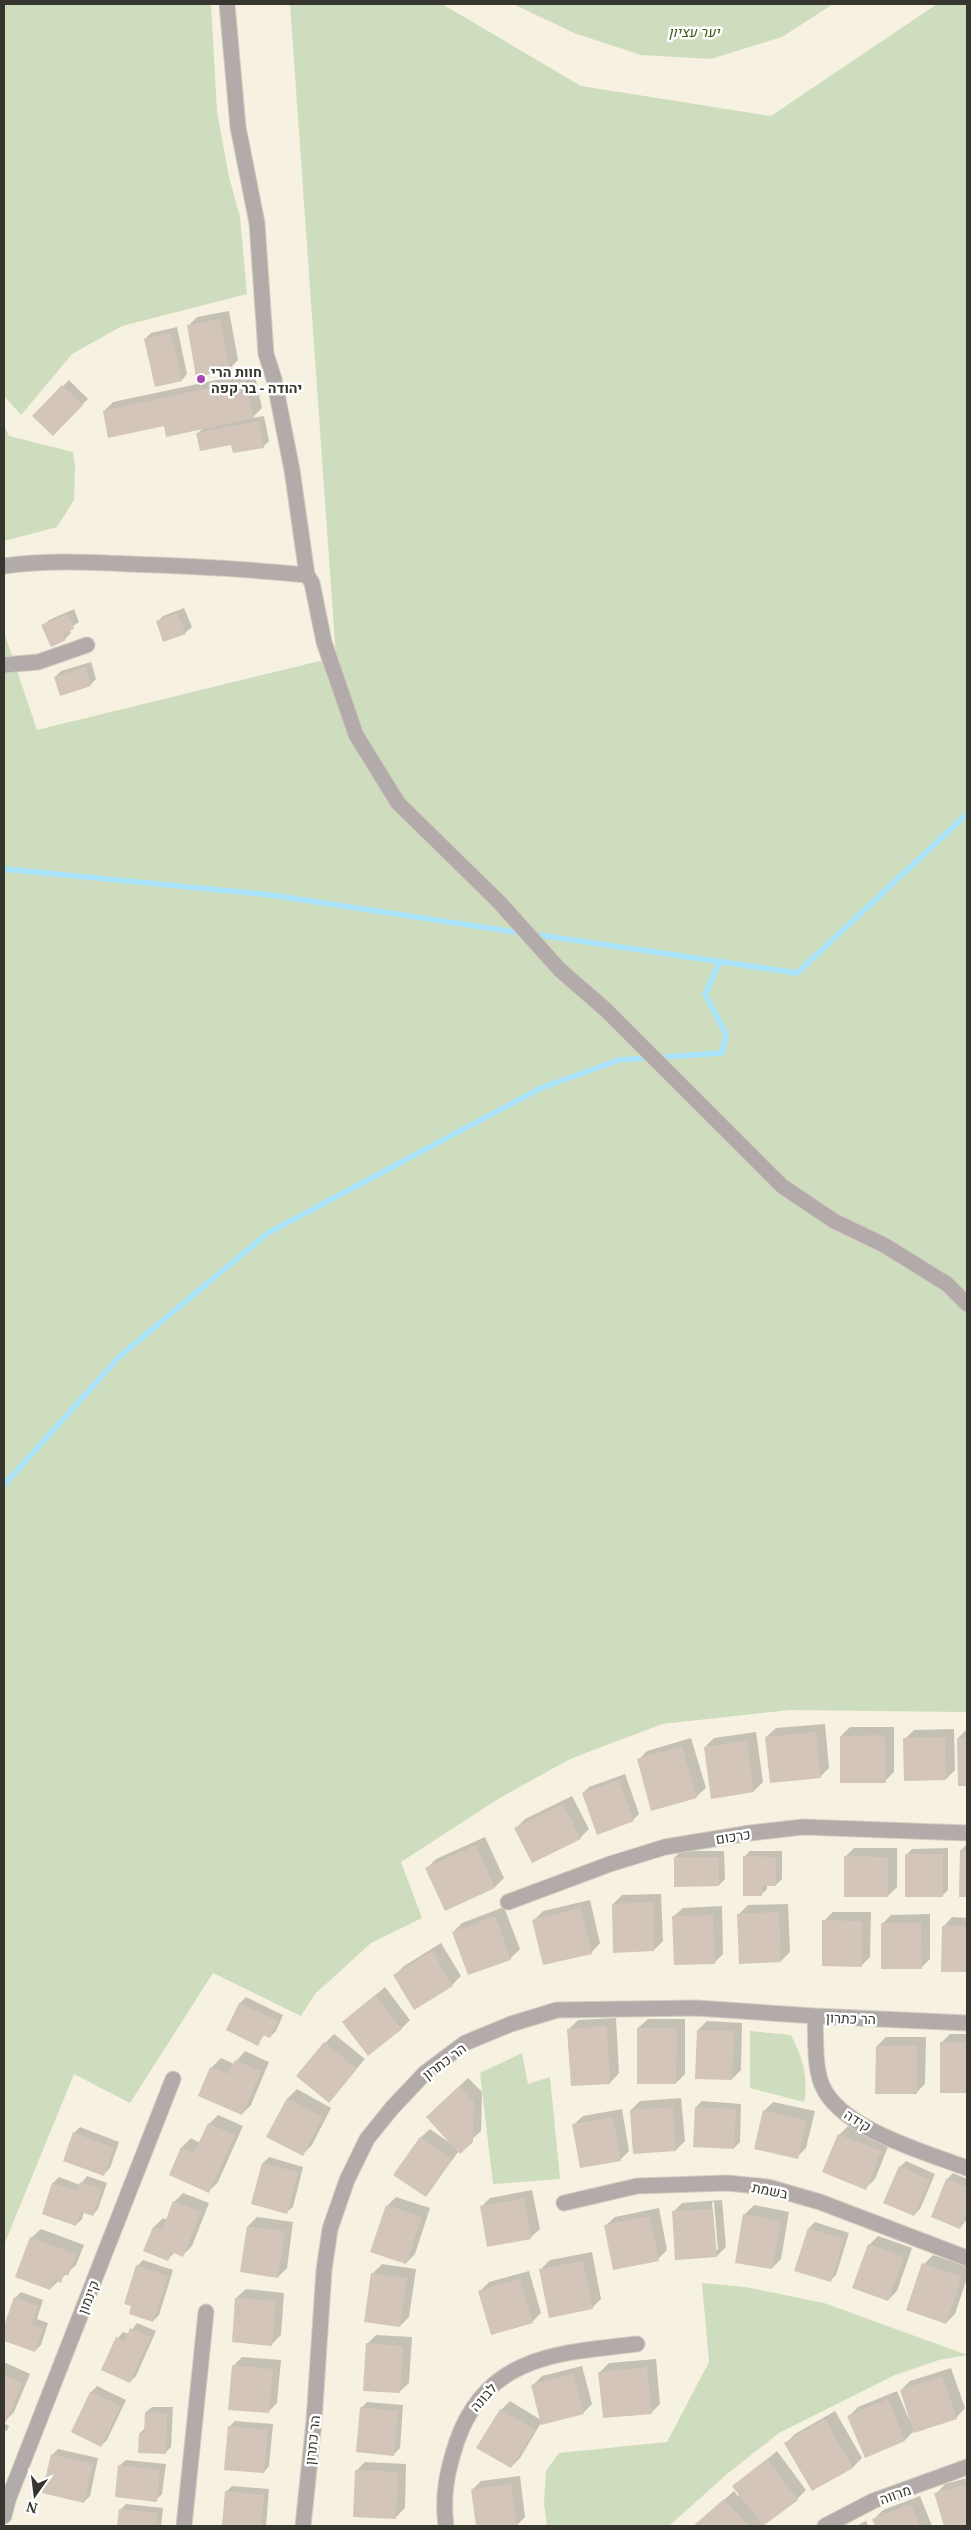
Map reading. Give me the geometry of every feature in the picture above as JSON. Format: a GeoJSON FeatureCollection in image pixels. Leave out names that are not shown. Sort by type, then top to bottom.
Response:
{"type":"FeatureCollection","features":[{"type":"Feature","properties":{"kind":"street"},"geometry":{"type":"LineString","coordinates":[[228,4],[238,127],[257,223],[266,354],[274,379],[292,470],[308,575],[312,583],[324,642],[356,734],[398,803],[499,902],[560,970],[605,1009],[782,1186],[834,1221],[884,1245],[947,1284],[967,1304]]}},
{"type":"Feature","properties":{"kind":"street"},"geometry":{"type":"LineString","coordinates":[[4,566],[23,563],[97,563],[236,568],[308,575]]}},
{"type":"Feature","properties":{"kind":"street"},"geometry":{"type":"LineString","coordinates":[[4,665],[38,662],[88,645]]}},
{"type":"Feature","properties":{"kind":"street","name":"כרכום"},"geometry":{"type":"LineString","coordinates":[[508,1902],[610,1864],[665,1847],[750,1832],[803,1827],[967,1833]]}},
{"type":"Feature","properties":{"kind":"street","name":"הר כתרון"},"geometry":{"type":"LineString","coordinates":[[303,2526],[314,2422],[324,2270],[330,2229],[347,2180],[367,2140],[392,2108],[425,2073],[464,2043],[511,2024],[557,2010],[696,2008],[967,2023]]}},
{"type":"Feature","properties":{"kind":"street","name":"קידה"},"geometry":{"type":"LineString","coordinates":[[815,2016],[821,2084],[831,2102],[857,2122],[897,2141],[967,2168]]}},
{"type":"Feature","properties":{"kind":"street","name":"קינמון"},"geometry":{"type":"LineString","coordinates":[[4,2516],[8,2500],[173,2079]]}},
{"type":"Feature","properties":{"kind":"street","name":"בשמת"},"geometry":{"type":"LineString","coordinates":[[564,2204],[637,2186],[727,2183],[768,2187],[820,2202],[967,2258]]}},
{"type":"Feature","properties":{"kind":"street"},"geometry":{"type":"LineString","coordinates":[[184,2526],[206,2312]]}},
{"type":"Feature","properties":{"kind":"street","name":"לבונה"},"geometry":{"type":"LineString","coordinates":[[446,2526],[443,2500],[451,2458],[464,2419],[487,2388],[514,2369],[564,2352],[637,2344]]}},
{"type":"Feature","properties":{"kind":"street","name":"מרווה"},"geometry":{"type":"LineString","coordinates":[[825,2526],[873,2501],[967,2467]]}},
{"type":"Feature","properties":{"kind":"green space"},"geometry":{"type":"Polygon","coordinates":[[[4,4],[211,4],[217,112],[229,177],[240,217],[247,294],[122,326],[72,354],[21,415],[4,396],[4,4]]]}},
{"type":"Feature","properties":{"kind":"green space"},"geometry":{"type":"Polygon","coordinates":[[[290,4],[442,4],[581,86],[771,116],[937,4],[967,4],[967,1712],[790,1710],[662,1724],[570,1759],[498,1799],[401,1862],[422,1918],[371,1943],[315,1994],[301,2016],[213,1973],[130,2103],[74,2074],[4,2245],[4,632],[37,730],[336,657],[290,4]]]}},
{"type":"Feature","properties":{"kind":"green space","name":"יער עציון"},"geometry":{"type":"Polygon","coordinates":[[[513,4],[833,4],[782,37],[711,59],[641,55],[574,33],[513,4]]]}},
{"type":"Feature","properties":{"kind":"green space"},"geometry":{"type":"Polygon","coordinates":[[[4,425],[9,436],[73,452],[75,467],[74,500],[57,527],[4,541],[4,425]]]}},
{"type":"Feature","properties":{"kind":"green space"},"geometry":{"type":"Polygon","coordinates":[[[750,2031],[791,2035],[804,2067],[806,2084],[804,2102],[750,2088],[750,2031]]]}},
{"type":"Feature","properties":{"kind":"green space"},"geometry":{"type":"Polygon","coordinates":[[[522,2053],[528,2084],[550,2077],[560,2179],[493,2184],[480,2073],[522,2053]]]}},
{"type":"Feature","properties":{"kind":"green space"},"geometry":{"type":"Polygon","coordinates":[[[702,2283],[745,2287],[824,2303],[967,2355],[939,2360],[895,2375],[779,2433],[727,2474],[669,2526],[547,2526],[544,2504],[546,2471],[559,2453],[667,2442],[709,2362],[702,2283]]]}},
{"type":"Feature","properties":{"kind":"building"},"geometry":{"type":"Polygon","coordinates":[[[220,319],[230,370],[196,377],[187,325],[220,319]]]}},
{"type":"Feature","properties":{"kind":"building"},"geometry":{"type":"Polygon","coordinates":[[[171,333],[182,381],[155,387],[144,339],[171,333]]]}},
{"type":"Feature","properties":{"kind":"building"},"geometry":{"type":"Polygon","coordinates":[[[245,380],[254,418],[166,437],[164,426],[108,438],[103,411],[245,380]]]}},
{"type":"Feature","properties":{"kind":"building"},"geometry":{"type":"Polygon","coordinates":[[[62,385],[83,405],[53,436],[32,416],[62,385]]]}},
{"type":"Feature","properties":{"kind":"building"},"geometry":{"type":"Polygon","coordinates":[[[258,421],[264,448],[233,453],[231,445],[200,451],[196,433],[258,421]]]}},
{"type":"Feature","properties":{"kind":"building"},"geometry":{"type":"Polygon","coordinates":[[[178,613],[186,634],[163,642],[156,621],[178,613]]]}},
{"type":"Feature","properties":{"kind":"building"},"geometry":{"type":"Polygon","coordinates":[[[68,614],[74,629],[63,634],[66,640],[51,647],[41,625],[68,614]]]}},
{"type":"Feature","properties":{"kind":"building"},"geometry":{"type":"Polygon","coordinates":[[[85,667],[91,686],[60,696],[54,677],[85,667]]]}},
{"type":"Feature","properties":{"kind":"building"},"geometry":{"type":"Polygon","coordinates":[[[816,1732],[821,1778],[770,1783],[765,1737],[816,1732]]]}},
{"type":"Feature","properties":{"kind":"building"},"geometry":{"type":"Polygon","coordinates":[[[885,1735],[886,1783],[840,1783],[840,1736],[885,1735]]]}},
{"type":"Feature","properties":{"kind":"building"},"geometry":{"type":"Polygon","coordinates":[[[945,1737],[946,1780],[904,1781],[903,1738],[945,1737]]]}},
{"type":"Feature","properties":{"kind":"building"},"geometry":{"type":"Polygon","coordinates":[[[957,1738],[967,1738],[967,1786],[958,1786],[957,1738]]]}},
{"type":"Feature","properties":{"kind":"building"},"geometry":{"type":"Polygon","coordinates":[[[747,1741],[754,1792],[711,1799],[704,1747],[747,1741]]]}},
{"type":"Feature","properties":{"kind":"building"},"geometry":{"type":"Polygon","coordinates":[[[682,1746],[697,1798],[651,1811],[637,1759],[682,1746]]]}},
{"type":"Feature","properties":{"kind":"building"},"geometry":{"type":"Polygon","coordinates":[[[619,1780],[634,1821],[597,1835],[582,1793],[619,1780]]]}},
{"type":"Feature","properties":{"kind":"building"},"geometry":{"type":"Polygon","coordinates":[[[563,1804],[581,1839],[532,1863],[514,1828],[563,1804]]]}},
{"type":"Feature","properties":{"kind":"building"},"geometry":{"type":"Polygon","coordinates":[[[476,1845],[495,1888],[445,1911],[425,1868],[476,1845]]]}},
{"type":"Feature","properties":{"kind":"building"},"geometry":{"type":"Polygon","coordinates":[[[960,1850],[967,1850],[967,1897],[959,1897],[960,1850]]]}},
{"type":"Feature","properties":{"kind":"building"},"geometry":{"type":"Polygon","coordinates":[[[905,1854],[943,1854],[943,1897],[905,1897],[905,1854]]]}},
{"type":"Feature","properties":{"kind":"building"},"geometry":{"type":"Polygon","coordinates":[[[743,1856],[776,1857],[776,1886],[762,1886],[762,1896],[743,1896],[743,1856]]]}},
{"type":"Feature","properties":{"kind":"building"},"geometry":{"type":"Polygon","coordinates":[[[844,1856],[888,1857],[888,1897],[844,1897],[844,1856]]]}},
{"type":"Feature","properties":{"kind":"building"},"geometry":{"type":"Polygon","coordinates":[[[674,1857],[719,1857],[719,1886],[674,1887],[674,1857]]]}},
{"type":"Feature","properties":{"kind":"building"},"geometry":{"type":"Polygon","coordinates":[[[653,1902],[654,1951],[613,1953],[612,1904],[653,1902]]]}},
{"type":"Feature","properties":{"kind":"building"},"geometry":{"type":"Polygon","coordinates":[[[581,1908],[592,1954],[543,1965],[532,1920],[581,1908]]]}},
{"type":"Feature","properties":{"kind":"building"},"geometry":{"type":"Polygon","coordinates":[[[779,1912],[781,1962],[739,1964],[737,1914],[779,1912]]]}},
{"type":"Feature","properties":{"kind":"building"},"geometry":{"type":"Polygon","coordinates":[[[713,1915],[715,1964],[674,1965],[672,1916],[713,1915]]]}},
{"type":"Feature","properties":{"kind":"building"},"geometry":{"type":"Polygon","coordinates":[[[495,1916],[511,1960],[468,1975],[452,1932],[495,1916]]]}},
{"type":"Feature","properties":{"kind":"building"},"geometry":{"type":"Polygon","coordinates":[[[822,1920],[862,1921],[862,1967],[822,1966],[822,1920]]]}},
{"type":"Feature","properties":{"kind":"building"},"geometry":{"type":"Polygon","coordinates":[[[881,1923],[921,1923],[922,1969],[881,1969],[881,1923]]]}},
{"type":"Feature","properties":{"kind":"building"},"geometry":{"type":"Polygon","coordinates":[[[942,1926],[967,1926],[967,1972],[941,1972],[942,1926]]]}},
{"type":"Feature","properties":{"kind":"building"},"geometry":{"type":"Polygon","coordinates":[[[432,1951],[453,1986],[414,2010],[393,1975],[432,1951]]]}},
{"type":"Feature","properties":{"kind":"building"},"geometry":{"type":"Polygon","coordinates":[[[375,1995],[402,2029],[368,2056],[342,2022],[375,1995]]]}},
{"type":"Feature","properties":{"kind":"building"},"geometry":{"type":"Polygon","coordinates":[[[239,2003],[278,2021],[270,2038],[263,2035],[258,2046],[226,2030],[239,2003]]]}},
{"type":"Feature","properties":{"kind":"building"},"geometry":{"type":"Polygon","coordinates":[[[607,2026],[610,2084],[571,2086],[567,2029],[607,2026]]]}},
{"type":"Feature","properties":{"kind":"building"},"geometry":{"type":"Polygon","coordinates":[[[637,2028],[677,2028],[676,2084],[637,2084],[637,2028]]]}},
{"type":"Feature","properties":{"kind":"building"},"geometry":{"type":"Polygon","coordinates":[[[697,2030],[734,2031],[732,2080],[695,2079],[697,2030]]]}},
{"type":"Feature","properties":{"kind":"building"},"geometry":{"type":"Polygon","coordinates":[[[324,2042],[357,2069],[329,2103],[296,2076],[324,2042]]]}},
{"type":"Feature","properties":{"kind":"building"},"geometry":{"type":"Polygon","coordinates":[[[940,2042],[967,2042],[967,2093],[940,2093],[940,2042]]]}},
{"type":"Feature","properties":{"kind":"building"},"geometry":{"type":"Polygon","coordinates":[[[876,2046],[917,2046],[917,2094],[875,2094],[876,2046]]]}},
{"type":"Feature","properties":{"kind":"building"},"geometry":{"type":"Polygon","coordinates":[[[235,2060],[261,2071],[242,2115],[198,2096],[210,2067],[228,2074],[235,2060]]]}},
{"type":"Feature","properties":{"kind":"building"},"geometry":{"type":"Polygon","coordinates":[[[459,2086],[474,2102],[473,2142],[460,2154],[426,2117],[459,2086]]]}},
{"type":"Feature","properties":{"kind":"building"},"geometry":{"type":"Polygon","coordinates":[[[287,2098],[323,2117],[303,2156],[266,2137],[287,2098]]]}},
{"type":"Feature","properties":{"kind":"building"},"geometry":{"type":"Polygon","coordinates":[[[673,2107],[676,2151],[633,2154],[630,2110],[673,2107]]]}},
{"type":"Feature","properties":{"kind":"building"},"geometry":{"type":"Polygon","coordinates":[[[695,2107],[736,2109],[734,2149],[693,2147],[695,2107]]]}},
{"type":"Feature","properties":{"kind":"building"},"geometry":{"type":"Polygon","coordinates":[[[763,2110],[806,2120],[798,2159],[754,2149],[763,2110]]]}},
{"type":"Feature","properties":{"kind":"building"},"geometry":{"type":"Polygon","coordinates":[[[613,2117],[621,2161],[580,2168],[572,2124],[613,2117]]]}},
{"type":"Feature","properties":{"kind":"building"},"geometry":{"type":"Polygon","coordinates":[[[208,2123],[235,2135],[209,2193],[169,2175],[181,2147],[194,2153],[208,2123]]]}},
{"type":"Feature","properties":{"kind":"building"},"geometry":{"type":"Polygon","coordinates":[[[73,2132],[114,2148],[104,2176],[63,2161],[73,2132]]]}},
{"type":"Feature","properties":{"kind":"building"},"geometry":{"type":"Polygon","coordinates":[[[838,2134],[881,2151],[866,2190],[822,2172],[838,2134]]]}},
{"type":"Feature","properties":{"kind":"building"},"geometry":{"type":"Polygon","coordinates":[[[420,2137],[452,2160],[426,2197],[393,2175],[420,2137]]]}},
{"type":"Feature","properties":{"kind":"building"},"geometry":{"type":"Polygon","coordinates":[[[262,2163],[298,2172],[287,2214],[251,2204],[262,2163]]]}},
{"type":"Feature","properties":{"kind":"building"},"geometry":{"type":"Polygon","coordinates":[[[899,2166],[930,2180],[914,2216],[883,2203],[899,2166]]]}},
{"type":"Feature","properties":{"kind":"building"},"geometry":{"type":"Polygon","coordinates":[[[946,2179],[967,2187],[967,2212],[960,2229],[931,2217],[946,2179]]]}},
{"type":"Feature","properties":{"kind":"building"},"geometry":{"type":"Polygon","coordinates":[[[80,2182],[102,2189],[93,2216],[81,2212],[76,2226],[42,2214],[52,2183],[77,2191],[80,2182]]]}},
{"type":"Feature","properties":{"kind":"building"},"geometry":{"type":"Polygon","coordinates":[[[524,2198],[531,2239],[487,2247],[480,2206],[524,2198]]]}},
{"type":"Feature","properties":{"kind":"building"},"geometry":{"type":"Polygon","coordinates":[[[173,2201],[201,2212],[183,2257],[172,2252],[168,2261],[143,2251],[153,2227],[162,2230],[173,2201]]]}},
{"type":"Feature","properties":{"kind":"building"},"geometry":{"type":"Polygon","coordinates":[[[386,2205],[422,2217],[406,2264],[370,2252],[386,2205]]]}},
{"type":"Feature","properties":{"kind":"building"},"geometry":{"type":"Polygon","coordinates":[[[713,2209],[717,2257],[675,2260],[672,2211],[713,2209]]]}},
{"type":"Feature","properties":{"kind":"building"},"geometry":{"type":"Polygon","coordinates":[[[743,2214],[781,2221],[772,2269],[735,2263],[743,2214]]]}},
{"type":"Feature","properties":{"kind":"building"},"geometry":{"type":"Polygon","coordinates":[[[650,2216],[659,2261],[613,2270],[604,2225],[650,2216]]]}},
{"type":"Feature","properties":{"kind":"building"},"geometry":{"type":"Polygon","coordinates":[[[247,2226],[285,2231],[278,2278],[240,2272],[247,2226]]]}},
{"type":"Feature","properties":{"kind":"building"},"geometry":{"type":"Polygon","coordinates":[[[808,2228],[844,2239],[831,2282],[794,2271],[808,2228]]]}},
{"type":"Feature","properties":{"kind":"building"},"geometry":{"type":"Polygon","coordinates":[[[30,2237],[76,2254],[68,2276],[64,2274],[61,2283],[54,2280],[50,2290],[15,2277],[30,2237]]]}},
{"type":"Feature","properties":{"kind":"building"},"geometry":{"type":"Polygon","coordinates":[[[868,2244],[904,2257],[888,2301],[852,2288],[868,2244]]]}},
{"type":"Feature","properties":{"kind":"building"},"geometry":{"type":"Polygon","coordinates":[[[583,2261],[593,2309],[549,2318],[539,2269],[583,2261]]]}},
{"type":"Feature","properties":{"kind":"building"},"geometry":{"type":"Polygon","coordinates":[[[922,2263],[962,2277],[946,2324],[906,2310],[922,2263]]]}},
{"type":"Feature","properties":{"kind":"building"},"geometry":{"type":"Polygon","coordinates":[[[136,2265],[168,2276],[153,2322],[129,2314],[131,2306],[124,2304],[136,2265]]]}},
{"type":"Feature","properties":{"kind":"building"},"geometry":{"type":"Polygon","coordinates":[[[371,2273],[407,2278],[400,2327],[364,2322],[371,2273]]]}},
{"type":"Feature","properties":{"kind":"building"},"geometry":{"type":"Polygon","coordinates":[[[520,2279],[533,2323],[491,2335],[478,2291],[520,2279]]]}},
{"type":"Feature","properties":{"kind":"building"},"geometry":{"type":"Polygon","coordinates":[[[14,2297],[38,2306],[31,2325],[43,2329],[35,2352],[4,2341],[4,2326],[14,2297]]]}},
{"type":"Feature","properties":{"kind":"building"},"geometry":{"type":"Polygon","coordinates":[[[235,2298],[276,2301],[272,2346],[232,2342],[235,2298]]]}},
{"type":"Feature","properties":{"kind":"building"},"geometry":{"type":"Polygon","coordinates":[[[130,2328],[151,2337],[130,2383],[101,2370],[116,2337],[125,2341],[130,2328]]]}},
{"type":"Feature","properties":{"kind":"building"},"geometry":{"type":"Polygon","coordinates":[[[366,2343],[403,2346],[400,2393],[363,2391],[366,2343]]]}},
{"type":"Feature","properties":{"kind":"building"},"geometry":{"type":"Polygon","coordinates":[[[232,2365],[273,2369],[269,2413],[228,2410],[232,2365]]]}},
{"type":"Feature","properties":{"kind":"building"},"geometry":{"type":"Polygon","coordinates":[[[647,2367],[652,2414],[603,2418],[598,2372],[647,2367]]]}},
{"type":"Feature","properties":{"kind":"building"},"geometry":{"type":"Polygon","coordinates":[[[573,2374],[584,2414],[541,2425],[531,2385],[573,2374]]]}},
{"type":"Feature","properties":{"kind":"building"},"geometry":{"type":"Polygon","coordinates":[[[4,2375],[22,2383],[6,2422],[4,2421],[4,2375]]]}},
{"type":"Feature","properties":{"kind":"building"},"geometry":{"type":"Polygon","coordinates":[[[942,2376],[957,2419],[914,2433],[900,2390],[942,2376]]]}},
{"type":"Feature","properties":{"kind":"building"},"geometry":{"type":"Polygon","coordinates":[[[90,2392],[121,2406],[101,2447],[71,2432],[90,2392]]]}},
{"type":"Feature","properties":{"kind":"building"},"geometry":{"type":"Polygon","coordinates":[[[888,2399],[905,2441],[865,2458],[847,2416],[888,2399]]]}},
{"type":"Feature","properties":{"kind":"building"},"geometry":{"type":"Polygon","coordinates":[[[360,2407],[398,2411],[394,2456],[356,2452],[360,2407]]]}},
{"type":"Feature","properties":{"kind":"building"},"geometry":{"type":"Polygon","coordinates":[[[500,2409],[535,2430],[511,2468],[476,2448],[500,2409]]]}},
{"type":"Feature","properties":{"kind":"building"},"geometry":{"type":"Polygon","coordinates":[[[145,2412],[167,2413],[166,2454],[138,2453],[139,2433],[144,2433],[145,2412]]]}},
{"type":"Feature","properties":{"kind":"building"},"geometry":{"type":"Polygon","coordinates":[[[825,2419],[853,2468],[812,2491],[784,2443],[825,2419]]]}},
{"type":"Feature","properties":{"kind":"building"},"geometry":{"type":"Polygon","coordinates":[[[228,2426],[268,2430],[264,2473],[224,2470],[228,2426]]]}},
{"type":"Feature","properties":{"kind":"building"},"geometry":{"type":"Polygon","coordinates":[[[51,2454],[93,2464],[84,2503],[42,2493],[51,2454]]]}},
{"type":"Feature","properties":{"kind":"building"},"geometry":{"type":"Polygon","coordinates":[[[767,2459],[798,2500],[763,2526],[732,2486],[767,2459]]]}},
{"type":"Feature","properties":{"kind":"building"},"geometry":{"type":"Polygon","coordinates":[[[118,2465],[160,2470],[157,2502],[115,2497],[118,2465]]]}},
{"type":"Feature","properties":{"kind":"building"},"geometry":{"type":"Polygon","coordinates":[[[355,2470],[398,2472],[396,2519],[353,2517],[355,2470]]]}},
{"type":"Feature","properties":{"kind":"building"},"geometry":{"type":"Polygon","coordinates":[[[511,2484],[517,2526],[476,2526],[471,2489],[511,2484]]]}},
{"type":"Feature","properties":{"kind":"building"},"geometry":{"type":"Polygon","coordinates":[[[967,2484],[967,2526],[944,2526],[934,2493],[967,2484]]]}},
{"type":"Feature","properties":{"kind":"building"},"geometry":{"type":"Polygon","coordinates":[[[225,2491],[264,2495],[261,2526],[222,2526],[225,2491]]]}},
{"type":"Feature","properties":{"kind":"building"},"geometry":{"type":"Polygon","coordinates":[[[724,2499],[749,2526],[693,2526],[724,2499]]]}},
{"type":"Feature","properties":{"kind":"building"},"geometry":{"type":"Polygon","coordinates":[[[911,2504],[920,2526],[875,2526],[872,2519],[911,2504]]]}},
{"type":"Feature","properties":{"kind":"building"},"geometry":{"type":"Polygon","coordinates":[[[119,2509],[157,2513],[156,2526],[117,2526],[119,2509]]]}},
{"type":"Feature","properties":{"kind":"waterway"},"geometry":{"type":"LineString","coordinates":[[532,934],[797,973],[967,814]]}},
{"type":"Feature","properties":{"kind":"waterway"},"geometry":{"type":"LineString","coordinates":[[4,869],[271,895],[522,933]]}},
{"type":"Feature","properties":{"kind":"waterway"},"geometry":{"type":"LineString","coordinates":[[4,1485],[120,1356],[268,1233],[541,1088],[619,1060],[722,1053],[726,1034],[705,994],[720,961]]}},
{"type":"Feature","properties":{"kind":"place","name":"חוות הרי יהודה - בר קפה"},"geometry":{"type":"Point","coordinates":[201,379]}}]}
